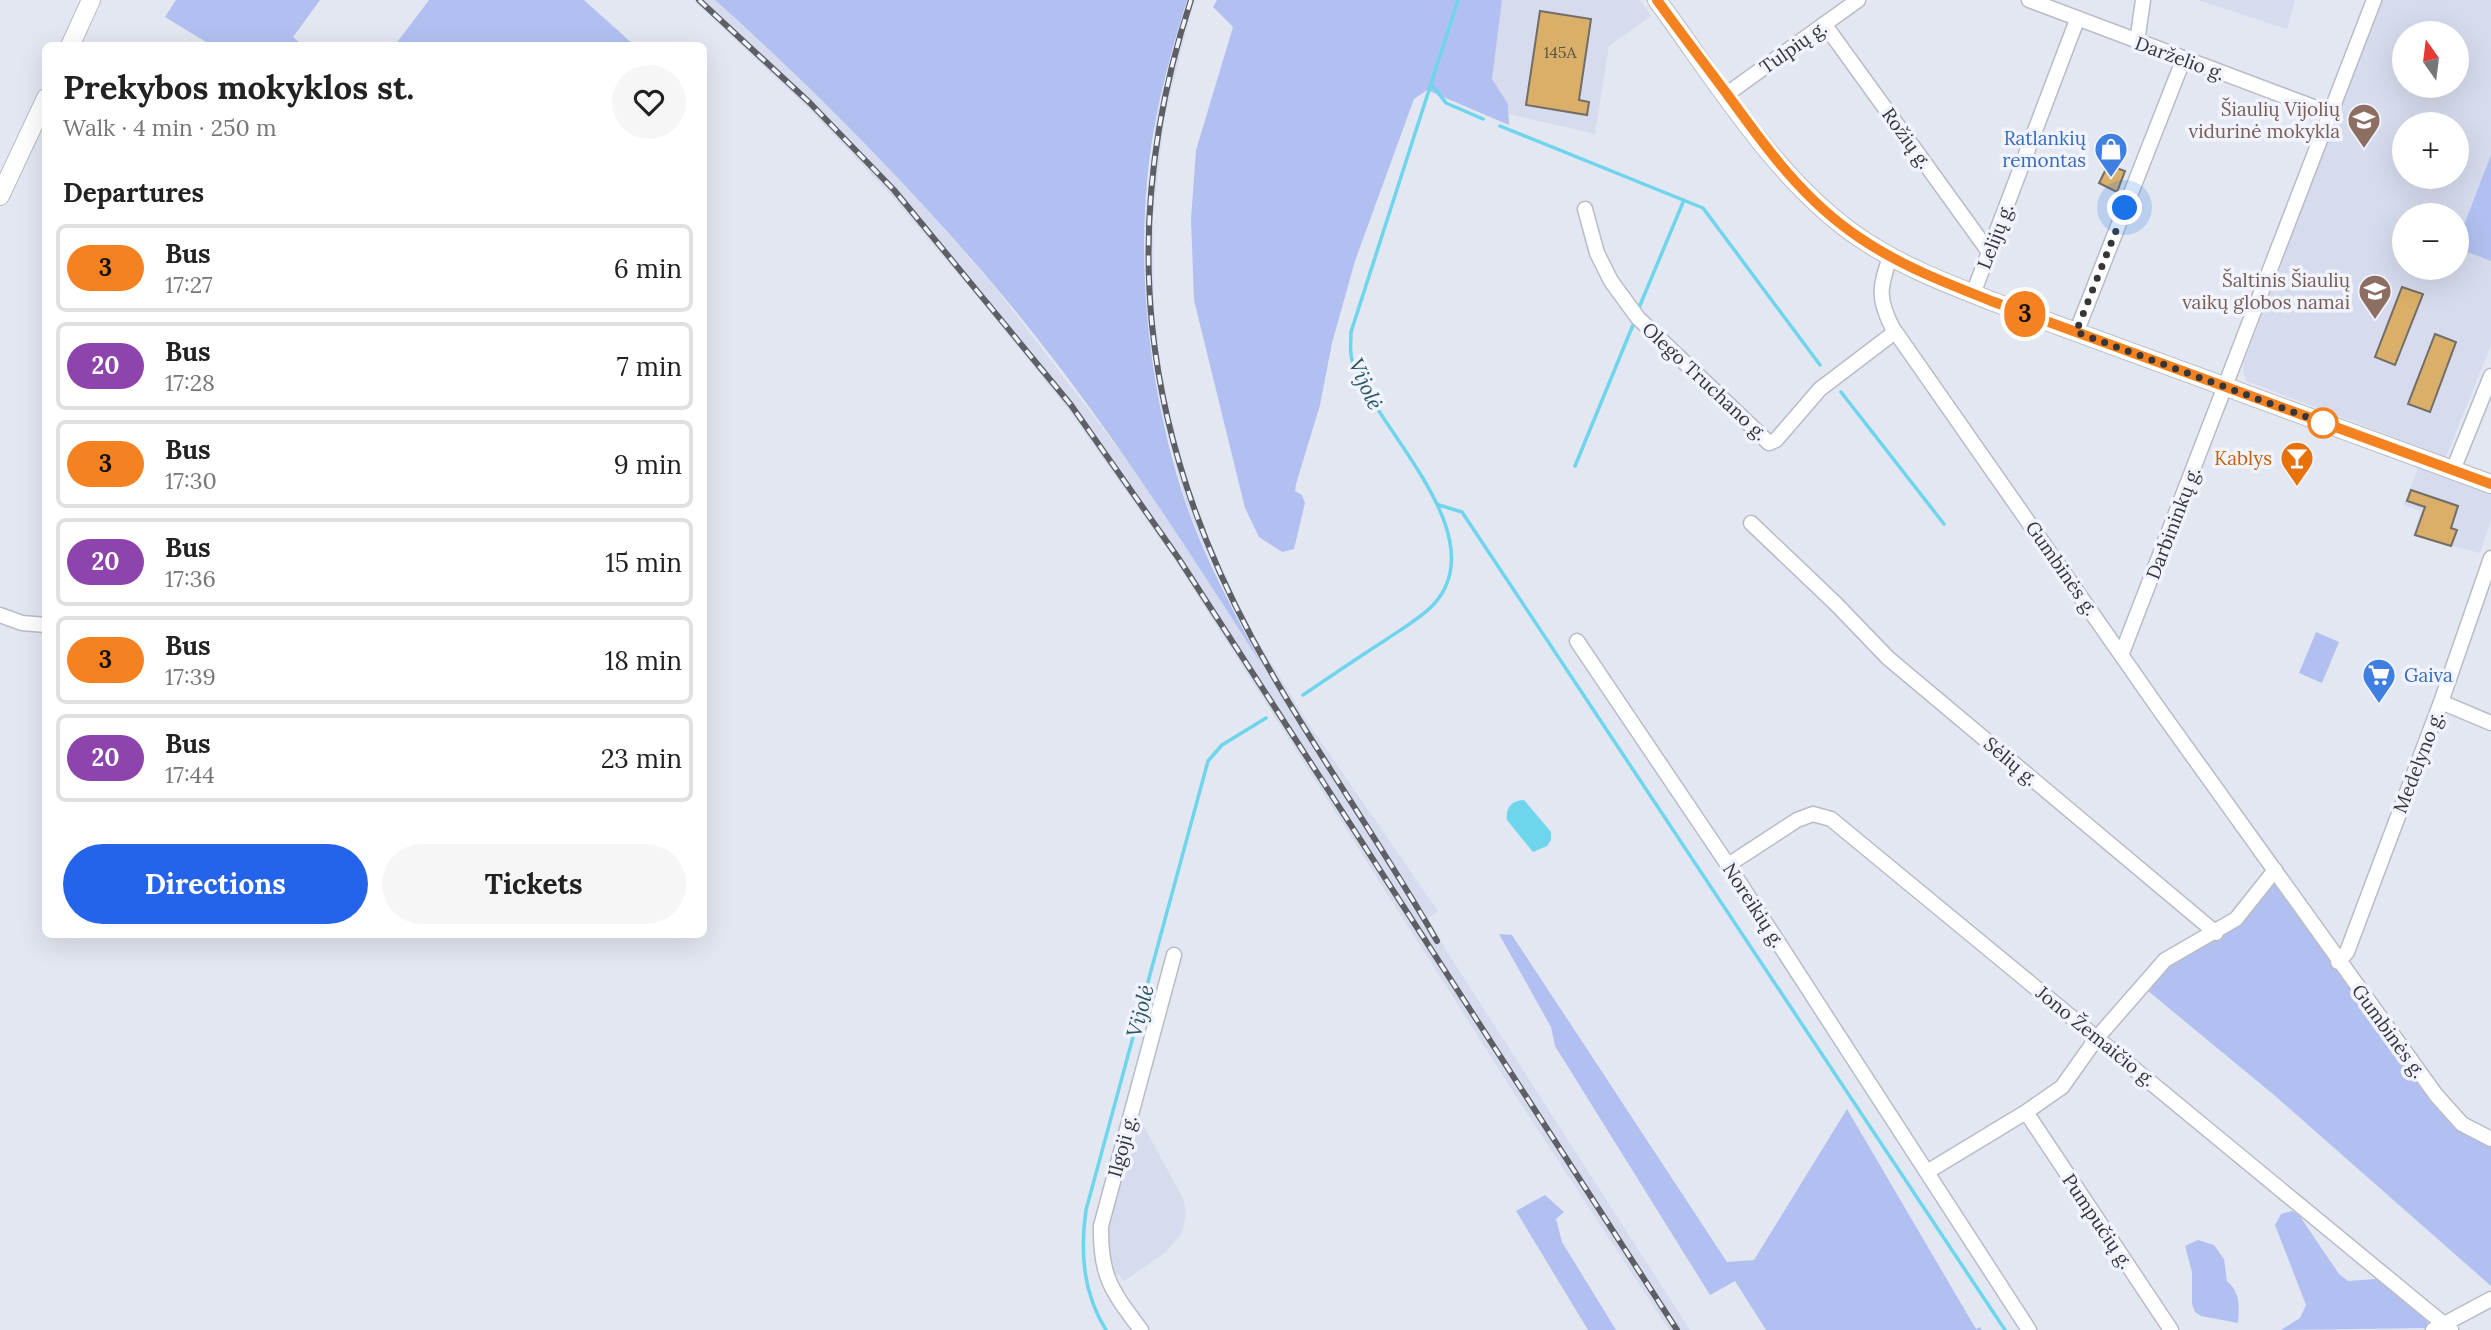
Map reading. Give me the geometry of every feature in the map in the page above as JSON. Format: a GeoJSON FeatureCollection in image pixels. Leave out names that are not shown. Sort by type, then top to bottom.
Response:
{"type":"FeatureCollection","features":[{"type":"Feature","properties":{"kind":"main road"},"geometry":{"type":"LineString","coordinates":[[72,42],[91,0]]}},
{"type":"Feature","properties":{"kind":"main road"},"geometry":{"type":"LineString","coordinates":[[1657,0],[1768,149],[1805,193],[1850,231],[1890,257],[1973,294],[2491,484]]}},
{"type":"Feature","properties":{"kind":"main road"},"geometry":{"type":"LineString","coordinates":[[0,196],[42,107]]}},
{"type":"Feature","properties":{"kind":"street","name":"Tulpių g."},"geometry":{"type":"LineString","coordinates":[[1727,94],[1858,0]]}},
{"type":"Feature","properties":{"kind":"street","name":"Darželio g."},"geometry":{"type":"LineString","coordinates":[[2029,0],[2332,114]]}},
{"type":"Feature","properties":{"kind":"street"},"geometry":{"type":"LineString","coordinates":[[2137,42],[2143,0]]}},
{"type":"Feature","properties":{"kind":"street","name":"Darbininkų g."},"geometry":{"type":"LineString","coordinates":[[2122,653],[2374,0]]}},
{"type":"Feature","properties":{"kind":"street","name":"Lelijų g."},"geometry":{"type":"LineString","coordinates":[[1973,294],[2077,20]]}},
{"type":"Feature","properties":{"kind":"street","name":"Rožių g."},"geometry":{"type":"LineString","coordinates":[[1825,25],[1989,252]]}},
{"type":"Feature","properties":{"kind":"street"},"geometry":{"type":"LineString","coordinates":[[2076,332],[2184,58]]}},
{"type":"Feature","properties":{"kind":"street","name":"Olego Truchano g."},"geometry":{"type":"LineString","coordinates":[[1585,208],[1597,253],[1611,281],[1638,318],[1769,443],[1776,440],[1820,389],[1895,332]]}},
{"type":"Feature","properties":{"kind":"street","name":"Gumbinės g."},"geometry":{"type":"LineString","coordinates":[[1890,257],[1880,293],[1885,314],[1895,332],[2339,962],[2444,1106],[2462,1124],[2491,1139]]}},
{"type":"Feature","properties":{"kind":"street"},"geometry":{"type":"LineString","coordinates":[[2453,470],[2491,376]]}},
{"type":"Feature","properties":{"kind":"street","name":"Sėlių g."},"geometry":{"type":"LineString","coordinates":[[1751,523],[1888,658],[2216,933]]}},
{"type":"Feature","properties":{"kind":"street","name":"Medelyno g."},"geometry":{"type":"LineString","coordinates":[[2339,962],[2347,952],[2441,702],[2491,558]]}},
{"type":"Feature","properties":{"kind":"street"},"geometry":{"type":"LineString","coordinates":[[0,615],[22,623],[42,625]]}},
{"type":"Feature","properties":{"kind":"street","name":"Noreikių g."},"geometry":{"type":"LineString","coordinates":[[1577,641],[1728,865],[2029,1330]]}},
{"type":"Feature","properties":{"kind":"street"},"geometry":{"type":"LineString","coordinates":[[2441,702],[2491,723]]}},
{"type":"Feature","properties":{"kind":"street","name":"Jono Žemaičio g."},"geometry":{"type":"LineString","coordinates":[[1728,865],[1797,820],[1813,814],[1831,819],[2096,1039],[2157,1085],[2443,1328]]}},
{"type":"Feature","properties":{"kind":"street"},"geometry":{"type":"LineString","coordinates":[[1927,1172],[2062,1087],[2096,1039],[2165,960],[2216,933],[2236,919],[2275,870]]}},
{"type":"Feature","properties":{"kind":"street","name":"Ilgoji g."},"geometry":{"type":"LineString","coordinates":[[1141,1330],[1109,1285],[1101,1250],[1101,1226],[1174,955]]}},
{"type":"Feature","properties":{"kind":"street","name":"Pumpučių g."},"geometry":{"type":"LineString","coordinates":[[2026,1112],[2171,1330]]}},
{"type":"Feature","properties":{"kind":"street"},"geometry":{"type":"LineString","coordinates":[[2443,1328],[2491,1299]]}},
{"type":"Feature","properties":{"kind":"shaded area"},"geometry":{"type":"Polygon","coordinates":[[[176,0],[320,0],[293,37],[299,42],[206,42],[165,17],[176,0]]]}},
{"type":"Feature","properties":{"kind":"shaded area"},"geometry":{"type":"Polygon","coordinates":[[[429,0],[584,0],[631,42],[397,42],[429,0]]]}},
{"type":"Feature","properties":{"kind":"shaded area"},"geometry":{"type":"Polygon","coordinates":[[[693,0],[715,0],[818,95],[902,181],[994,286],[1137,473],[1256,654],[1186,503],[1162,413],[1147,313],[1145,218],[1156,119],[1187,0],[1194,0],[1164,120],[1153,217],[1154,310],[1160,361],[1169,410],[1192,498],[1221,568],[1256,638],[1306,720],[1438,911],[1428,918],[1446,950],[1690,1330],[1669,1330],[1523,1107],[1176,562],[1068,409],[891,195],[807,107],[693,0]]]}},
{"type":"Feature","properties":{"kind":"shaded area"},"geometry":{"type":"Polygon","coordinates":[[[715,0],[1187,0],[1156,118],[1149,165],[1144,262],[1152,360],[1172,456],[1185,501],[1220,584],[1262,665],[1167,518],[1100,422],[993,284],[859,138],[715,0]]]}},
{"type":"Feature","properties":{"kind":"shaded area"},"geometry":{"type":"Polygon","coordinates":[[[1217,0],[1502,0],[1492,79],[1508,104],[1509,125],[1427,90],[1414,99],[1355,261],[1332,343],[1320,405],[1296,484],[1295,491],[1302,495],[1305,503],[1294,549],[1282,552],[1259,537],[1245,508],[1194,300],[1191,219],[1196,150],[1233,27],[1213,7],[1217,0]]]}},
{"type":"Feature","properties":{"kind":"shaded area"},"geometry":{"type":"Polygon","coordinates":[[[1502,0],[1640,0],[1651,16],[1609,46],[1595,134],[1509,114],[1508,104],[1492,80],[1502,0]]]}},
{"type":"Feature","properties":{"kind":"shaded area"},"geometry":{"type":"Polygon","coordinates":[[[2198,0],[2295,0],[2287,29],[2198,0]]]}},
{"type":"Feature","properties":{"kind":"shaded area","name":"Šaltinis Šiaulių vaikų globos namai"},"geometry":{"type":"Polygon","coordinates":[[[2381,0],[2491,0],[2491,345],[2446,457],[2247,381],[2243,371],[2244,362],[2381,0]]]}},
{"type":"Feature","properties":{"kind":"shaded area"},"geometry":{"type":"Polygon","coordinates":[[[2491,155],[2491,261],[2469,253],[2469,212],[2491,155]]]}},
{"type":"Feature","properties":{"kind":"shaded area"},"geometry":{"type":"Polygon","coordinates":[[[2419,466],[2491,494],[2491,521],[2480,553],[2413,536],[2421,511],[2403,505],[2419,466]]]}},
{"type":"Feature","properties":{"kind":"shaded area"},"geometry":{"type":"Polygon","coordinates":[[[2316,632],[2339,642],[2322,683],[2299,673],[2316,632]]]}},
{"type":"Feature","properties":{"kind":"shaded area"},"geometry":{"type":"Polygon","coordinates":[[[1524,800],[1551,832],[1551,840],[1547,846],[1533,852],[1507,820],[1510,806],[1516,801],[1524,800]]]}},
{"type":"Feature","properties":{"kind":"shaded area"},"geometry":{"type":"Polygon","coordinates":[[[2275,870],[2444,1106],[2491,1139],[2491,1286],[2274,1095],[2142,986],[2165,960],[2216,933],[2275,870]]]}},
{"type":"Feature","properties":{"kind":"shaded area"},"geometry":{"type":"Polygon","coordinates":[[[1499,934],[1512,935],[1727,1262],[1754,1260],[1847,1109],[1976,1329],[1980,1327],[1982,1330],[1766,1330],[1735,1281],[1710,1295],[1555,1046],[1551,1027],[1499,934]]]}},
{"type":"Feature","properties":{"kind":"shaded area"},"geometry":{"type":"Polygon","coordinates":[[[1136,1112],[1184,1200],[1186,1214],[1182,1233],[1165,1253],[1124,1281],[1118,1274],[1111,1279],[1104,1242],[1136,1112]]]}},
{"type":"Feature","properties":{"kind":"shaded area"},"geometry":{"type":"Polygon","coordinates":[[[1545,1195],[1564,1212],[1556,1219],[1562,1242],[1616,1330],[1588,1330],[1516,1211],[1545,1195]]]}},
{"type":"Feature","properties":{"kind":"shaded area"},"geometry":{"type":"Polygon","coordinates":[[[2292,1211],[2299,1215],[2339,1274],[2348,1281],[2376,1279],[2427,1319],[2428,1328],[2281,1330],[2300,1318],[2306,1305],[2275,1225],[2281,1214],[2292,1211]]]}},
{"type":"Feature","properties":{"kind":"shaded area"},"geometry":{"type":"Polygon","coordinates":[[[2198,1240],[2214,1245],[2224,1259],[2227,1281],[2238,1300],[2238,1323],[2201,1316],[2195,1312],[2192,1304],[2192,1272],[2185,1246],[2198,1240]]]}},
{"type":"Feature","properties":{"kind":"building"},"geometry":{"type":"Polygon","coordinates":[[[1540,11],[1591,19],[1579,100],[1589,102],[1587,115],[1526,105],[1540,11]]]}},
{"type":"Feature","properties":{"kind":"building","name":"Ratlankių remontas"},"geometry":{"type":"Polygon","coordinates":[[[2108,165],[2125,171],[2117,192],[2099,183],[2108,165]]]}},
{"type":"Feature","properties":{"kind":"building"},"geometry":{"type":"Polygon","coordinates":[[[2402,287],[2423,294],[2395,365],[2375,357],[2402,287]]]}},
{"type":"Feature","properties":{"kind":"building"},"geometry":{"type":"Polygon","coordinates":[[[2435,334],[2456,342],[2430,412],[2408,404],[2435,334]]]}},
{"type":"Feature","properties":{"kind":"building"},"geometry":{"type":"Polygon","coordinates":[[[2411,490],[2458,506],[2451,528],[2457,530],[2451,546],[2415,535],[2425,507],[2407,501],[2411,490]]]}},
{"type":"Feature","properties":{"kind":"waterway","name":"Vijolė"},"geometry":{"type":"LineString","coordinates":[[1303,695],[1423,614],[1434,604],[1449,577],[1451,547],[1442,515],[1425,482],[1366,389],[1353,363],[1350,348],[1351,332],[1458,0]]}},
{"type":"Feature","properties":{"kind":"waterway"},"geometry":{"type":"LineString","coordinates":[[1432,85],[1446,103],[1483,119]]}},
{"type":"Feature","properties":{"kind":"waterway"},"geometry":{"type":"LineString","coordinates":[[1500,126],[1703,208],[1820,365]]}},
{"type":"Feature","properties":{"kind":"waterway"},"geometry":{"type":"LineString","coordinates":[[1638,310],[1684,200]]}},
{"type":"Feature","properties":{"kind":"waterway"},"geometry":{"type":"LineString","coordinates":[[1575,466],[1633,325]]}},
{"type":"Feature","properties":{"kind":"waterway"},"geometry":{"type":"LineString","coordinates":[[1841,392],[1944,524]]}},
{"type":"Feature","properties":{"kind":"waterway"},"geometry":{"type":"LineString","coordinates":[[1439,505],[1462,512],[2005,1330]]}},
{"type":"Feature","properties":{"kind":"waterway","name":"Vijolė"},"geometry":{"type":"LineString","coordinates":[[1106,1330],[1092,1302],[1085,1272],[1083,1242],[1086,1210],[1208,761],[1222,745],[1266,718]]}},
{"type":"Feature","properties":{"kind":"railway"},"geometry":{"type":"LineString","coordinates":[[699,0],[810,103],[894,190],[1071,405],[1179,559],[1677,1330]]}},
{"type":"Feature","properties":{"kind":"railway"},"geometry":{"type":"LineString","coordinates":[[1191,0],[1168,84],[1154,166],[1149,246],[1152,326],[1164,404],[1185,482],[1214,560],[1252,638],[1296,715],[1437,941]]}},
{"type":"Feature","properties":{"kind":"bus line","name":"3"},"geometry":{"type":"LineString","coordinates":[[1657,0],[1768,149],[1805,193],[1832,217],[1890,257],[1994,302],[2491,484]]}},
{"type":"Feature","properties":{"kind":"place","name":"Šiaulių Vijolių vidurinė mokykla"},"geometry":{"type":"Point","coordinates":[2364,150]}},
{"type":"Feature","properties":{"kind":"place","name":"Ratlankių remontas"},"geometry":{"type":"Point","coordinates":[2111,179]}},
{"type":"Feature","properties":{"kind":"place","name":"Šaltinis Šiaulių vaikų globos namai"},"geometry":{"type":"Point","coordinates":[2375,321]}},
{"type":"Feature","properties":{"kind":"place","name":"Kablys"},"geometry":{"type":"Point","coordinates":[2297,488]}},
{"type":"Feature","properties":{"kind":"place","name":"Gaiva"},"geometry":{"type":"Point","coordinates":[2379,705]}},
{"type":"Feature","properties":{"kind":"route"},"geometry":{"type":"LineString","coordinates":[[2125,208],[2076,332],[2323,423]]}}]}
